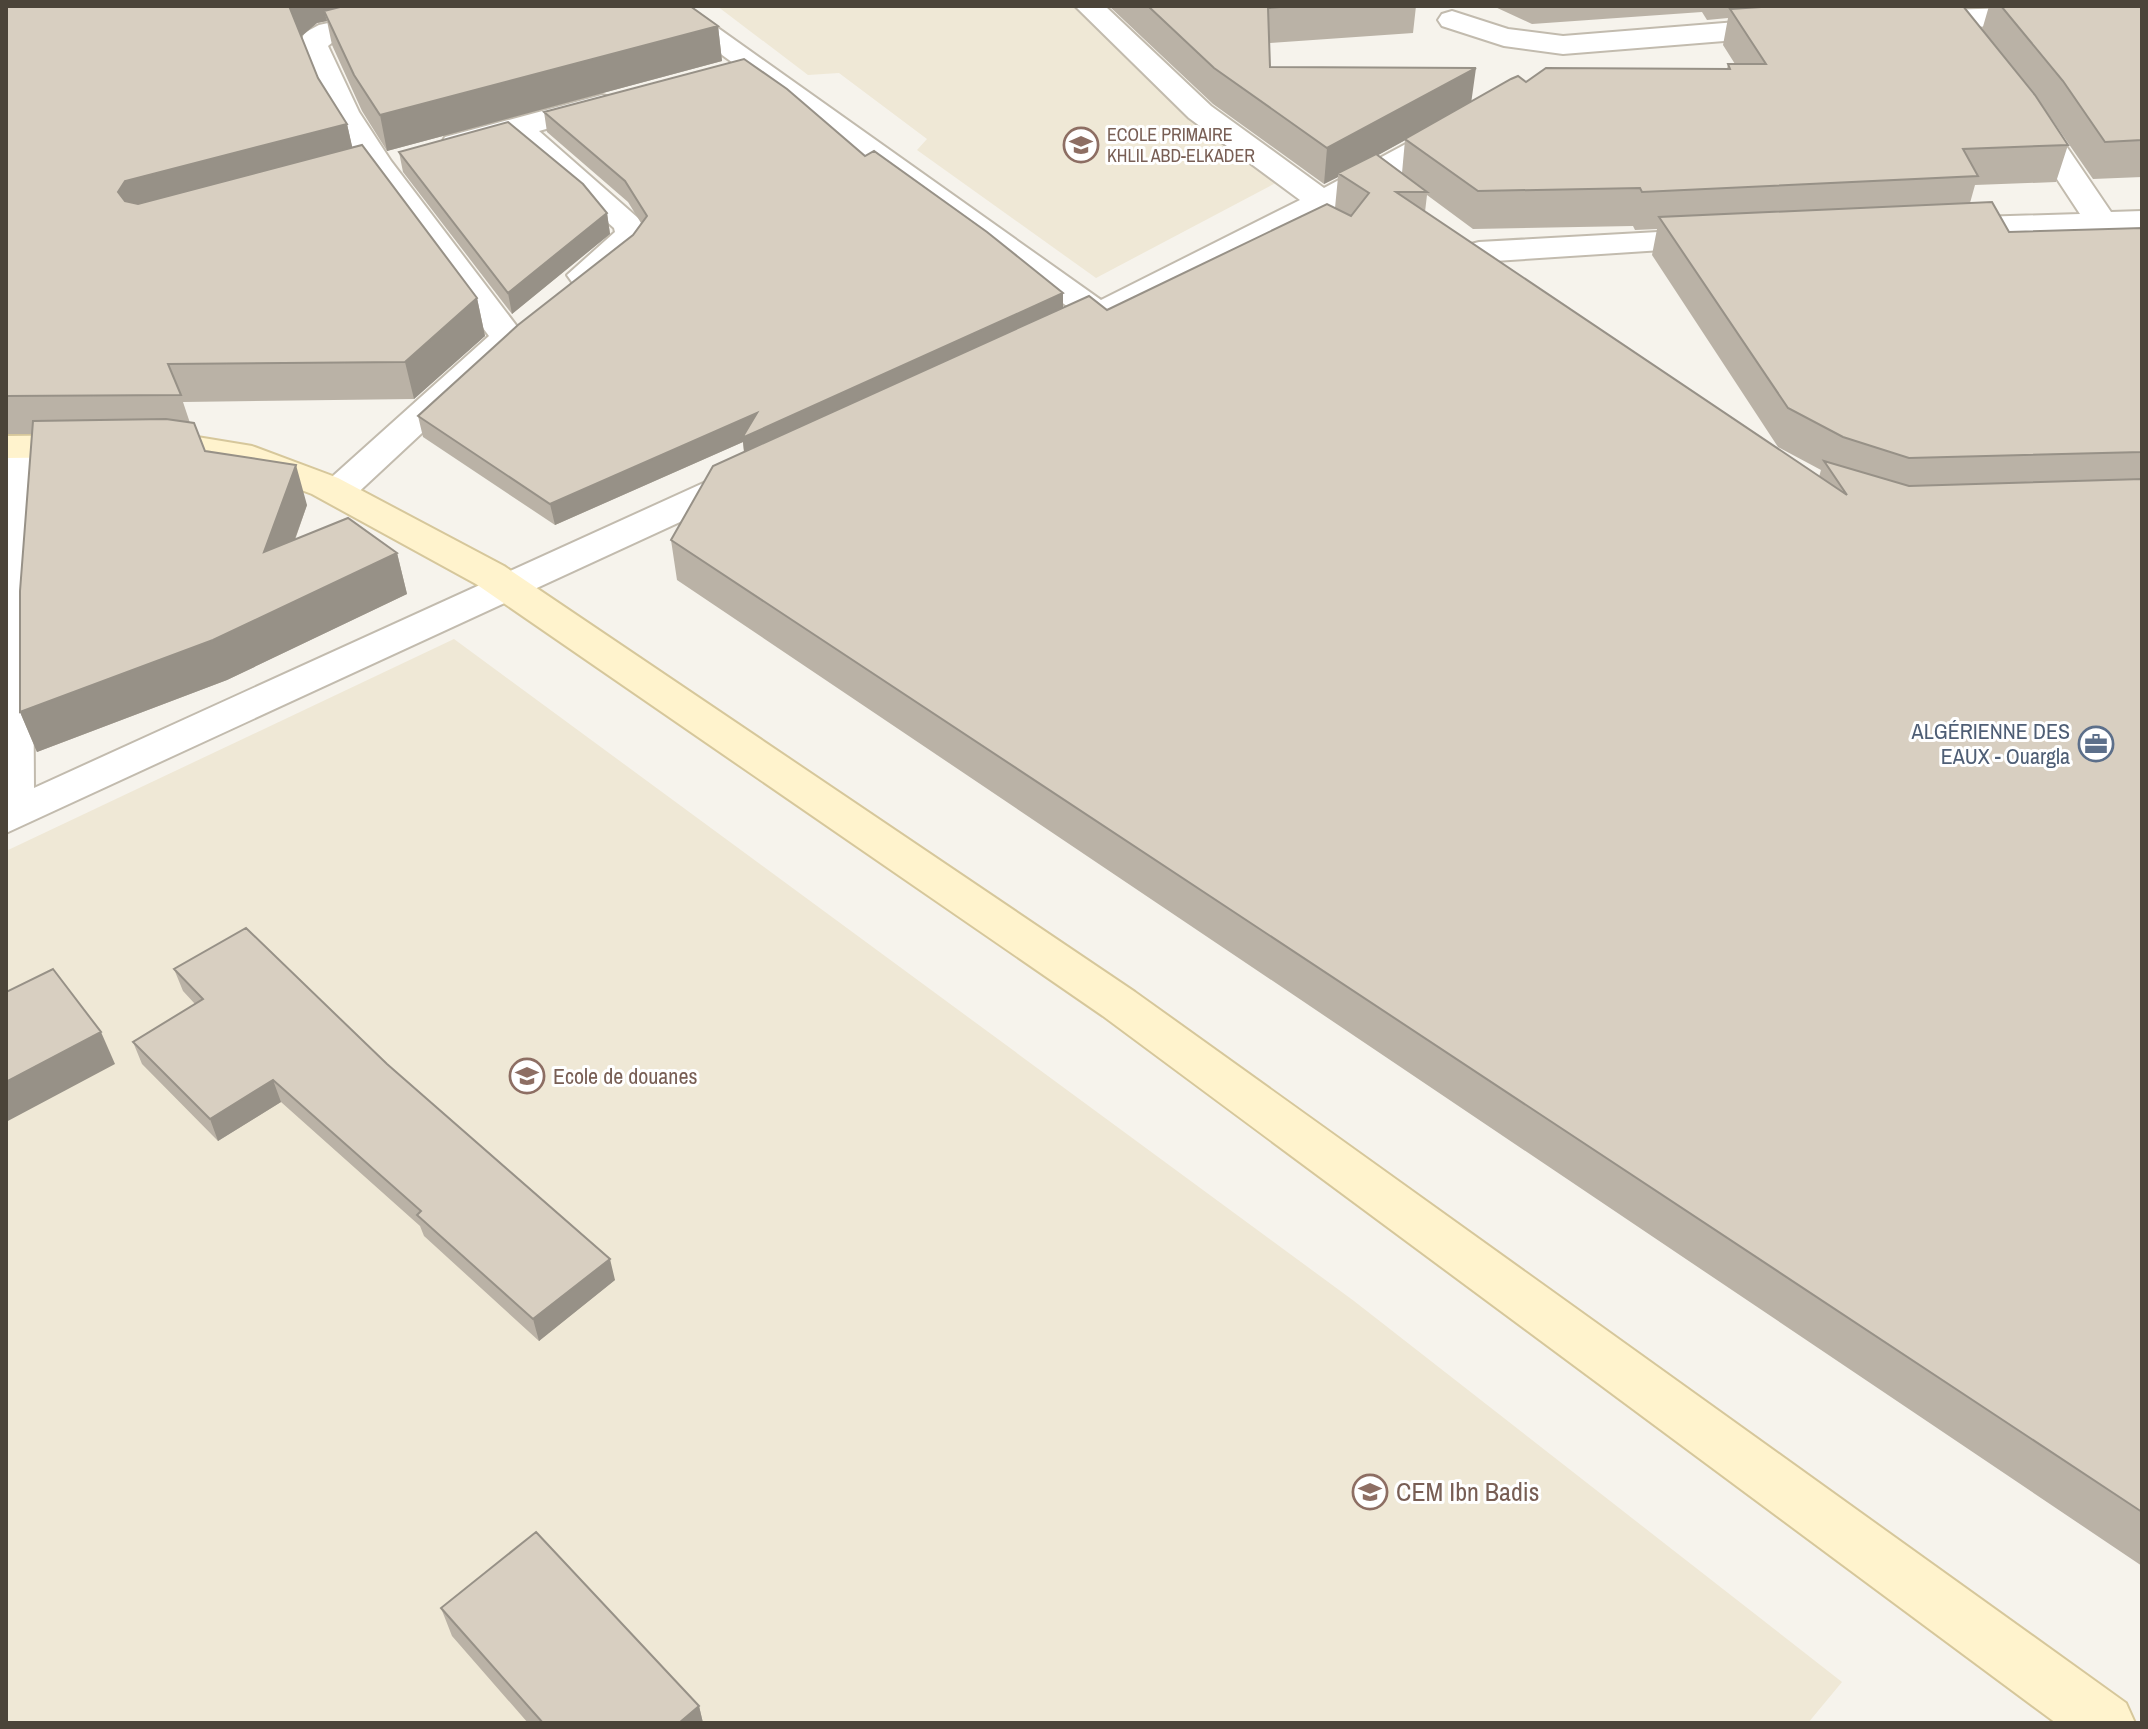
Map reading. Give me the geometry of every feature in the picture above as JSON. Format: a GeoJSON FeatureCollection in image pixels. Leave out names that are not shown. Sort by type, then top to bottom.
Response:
{"type":"FeatureCollection","features":[{"type":"Feature","properties":{"kind":"main road"},"geometry":{"type":"LineString","coordinates":[[16,447],[179,445],[239,454],[337,492],[509,588],[1119,1004],[2101,1716]]}},
{"type":"Feature","properties":{"kind":"street"},"geometry":{"type":"LineString","coordinates":[[337,492],[518,328],[389,162],[344,112],[314,39],[329,31],[449,6]]}},
{"type":"Feature","properties":{"kind":"street"},"geometry":{"type":"LineString","coordinates":[[669,6],[736,69],[1099,314]]}},
{"type":"Feature","properties":{"kind":"street"},"geometry":{"type":"LineString","coordinates":[[1089,6],[1200,112],[1322,202]]}},
{"type":"Feature","properties":{"kind":"street"},"geometry":{"type":"LineString","coordinates":[[1882,22],[2081,10],[2142,12]]}},
{"type":"Feature","properties":{"kind":"street"},"geometry":{"type":"LineString","coordinates":[[1442,13],[1504,37],[1563,45],[1679,33],[1820,25]]}},
{"type":"Feature","properties":{"kind":"street"},"geometry":{"type":"LineString","coordinates":[[1442,13],[1485,40],[1512,64]]}},
{"type":"Feature","properties":{"kind":"street"},"geometry":{"type":"LineString","coordinates":[[1954,19],[1979,49]]}},
{"type":"Feature","properties":{"kind":"street"},"geometry":{"type":"LineString","coordinates":[[1564,74],[1599,58],[1679,33]]}},
{"type":"Feature","properties":{"kind":"street"},"geometry":{"type":"LineString","coordinates":[[2011,90],[2102,223]]}},
{"type":"Feature","properties":{"kind":"street"},"geometry":{"type":"LineString","coordinates":[[389,162],[628,97]]}},
{"type":"Feature","properties":{"kind":"street"},"geometry":{"type":"LineString","coordinates":[[1043,340],[1375,175],[1480,115]]}},
{"type":"Feature","properties":{"kind":"street"},"geometry":{"type":"LineString","coordinates":[[517,127],[630,225],[631,235],[622,246],[562,292]]}},
{"type":"Feature","properties":{"kind":"street"},"geometry":{"type":"LineString","coordinates":[[1375,175],[1408,200]]}},
{"type":"Feature","properties":{"kind":"street"},"geometry":{"type":"LineString","coordinates":[[1915,229],[2142,221]]}},
{"type":"Feature","properties":{"kind":"street"},"geometry":{"type":"LineString","coordinates":[[1517,280],[1466,242],[1748,237]]}},
{"type":"Feature","properties":{"kind":"street"},"geometry":{"type":"LineString","coordinates":[[16,447],[10,816],[775,464]]}},
{"type":"Feature","properties":{"kind":"shaded area","name":"ECOLE PRIMAIRE KHLIL ABD-ELKADER"},"geometry":{"type":"Polygon","coordinates":[[[717,6],[1084,6],[1285,178],[1096,278],[917,150],[927,139],[839,73],[808,75],[717,6]]]}},
{"type":"Feature","properties":{"kind":"shaded area","name":"Ecole de douanes"},"geometry":{"type":"Polygon","coordinates":[[[454,639],[1354,1301],[1842,1682],[1808,1723],[6,1723],[6,851],[454,639]]]}},
{"type":"Feature","properties":{"kind":"building"},"geometry":{"type":"Polygon","coordinates":[[[6,6],[289,6],[318,78],[347,124],[125,181],[118,192],[125,201],[138,204],[362,145],[477,298],[405,362],[168,364],[181,395],[6,396],[6,6]]]}},
{"type":"Feature","properties":{"kind":"building"},"geometry":{"type":"Polygon","coordinates":[[[344,6],[690,6],[718,26],[380,115],[354,75],[324,11],[344,6]]]}},
{"type":"Feature","properties":{"kind":"building"},"geometry":{"type":"Polygon","coordinates":[[[1148,6],[1294,6],[1268,8],[1270,67],[1476,68],[1327,148],[1214,68],[1148,6]]]}},
{"type":"Feature","properties":{"kind":"building"},"geometry":{"type":"Polygon","coordinates":[[[1963,6],[2035,95],[2068,145],[1963,149],[1978,176],[1642,192],[1640,188],[1478,191],[1405,139],[1511,79],[1518,76],[1526,82],[1546,68],[1730,69],[1728,64],[1766,64],[1730,9],[1963,6]]]}},
{"type":"Feature","properties":{"kind":"building"},"geometry":{"type":"Polygon","coordinates":[[[2001,6],[2142,6],[2142,140],[2105,142],[2063,81],[2001,6]]]}},
{"type":"Feature","properties":{"kind":"building"},"geometry":{"type":"Polygon","coordinates":[[[744,59],[787,89],[865,156],[874,151],[987,232],[1063,293],[742,438],[757,413],[550,504],[418,416],[518,325],[633,235],[647,216],[625,181],[544,112],[744,59]]]}},
{"type":"Feature","properties":{"kind":"building"},"geometry":{"type":"Polygon","coordinates":[[[508,122],[583,184],[607,213],[508,293],[399,152],[508,122]]]}},
{"type":"Feature","properties":{"kind":"building"},"geometry":{"type":"Polygon","coordinates":[[[1376,154],[1427,192],[1396,192],[1847,495],[1824,461],[1909,486],[2142,479],[2142,1512],[671,540],[713,466],[1089,296],[1107,310],[1327,204],[1351,216],[1369,193],[1338,173],[1376,154]]]}},
{"type":"Feature","properties":{"kind":"building"},"geometry":{"type":"Polygon","coordinates":[[[1992,202],[2009,232],[2142,228],[2142,452],[1909,458],[1843,437],[1788,408],[1659,217],[1992,202]]]}},
{"type":"Feature","properties":{"kind":"building"},"geometry":{"type":"Polygon","coordinates":[[[166,419],[194,423],[205,451],[296,465],[264,552],[348,518],[397,553],[213,640],[20,712],[20,591],[33,421],[166,419]]]}},
{"type":"Feature","properties":{"kind":"building"},"geometry":{"type":"Polygon","coordinates":[[[246,928],[387,1064],[610,1259],[533,1319],[417,1215],[421,1211],[273,1080],[210,1119],[133,1042],[203,999],[174,969],[246,928]]]}},
{"type":"Feature","properties":{"kind":"building"},"geometry":{"type":"Polygon","coordinates":[[[53,969],[101,1032],[6,1082],[6,992],[53,969]]]}},
{"type":"Feature","properties":{"kind":"building"},"geometry":{"type":"Polygon","coordinates":[[[536,1532],[699,1706],[679,1723],[543,1723],[441,1608],[536,1532]]]}},
{"type":"Feature","properties":{"kind":"place","name":"ECOLE PRIMAIRE KHLIL ABD-ELKADER"},"geometry":{"type":"Point","coordinates":[1081,145]}},
{"type":"Feature","properties":{"kind":"place","name":"ALGÉRIENNE DES EAUX - Ouargla"},"geometry":{"type":"Point","coordinates":[2096,744]}},
{"type":"Feature","properties":{"kind":"place","name":"Ecole de douanes"},"geometry":{"type":"Point","coordinates":[527,1076]}},
{"type":"Feature","properties":{"kind":"place","name":"CEM Ibn Badis"},"geometry":{"type":"Point","coordinates":[1370,1492]}}]}
